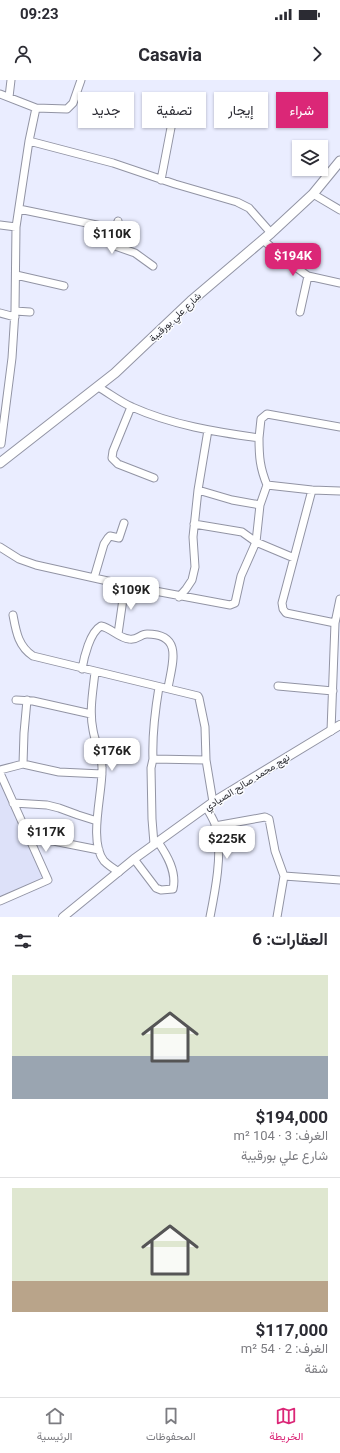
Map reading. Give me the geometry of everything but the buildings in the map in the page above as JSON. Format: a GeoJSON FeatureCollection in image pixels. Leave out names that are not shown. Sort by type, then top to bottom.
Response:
{"type":"FeatureCollection","features":[{"type":"Feature","properties":{"kind":"main road","name":"شارع علي بورقيبة"},"geometry":{"type":"LineString","coordinates":[[0,463],[115,373],[190,301],[263,240],[313,194],[340,161]]}},
{"type":"Feature","properties":{"kind":"street"},"geometry":{"type":"LineString","coordinates":[[9,97],[11,80]]}},
{"type":"Feature","properties":{"kind":"street"},"geometry":{"type":"LineString","coordinates":[[0,94],[36,108],[69,108],[73,103],[81,80]]}},
{"type":"Feature","properties":{"kind":"street"},"geometry":{"type":"LineString","coordinates":[[10,456],[1,444],[12,358],[15,314],[16,228],[29,141],[36,108]]}},
{"type":"Feature","properties":{"kind":"street"},"geometry":{"type":"LineString","coordinates":[[161,180],[171,128]]}},
{"type":"Feature","properties":{"kind":"street"},"geometry":{"type":"LineString","coordinates":[[29,141],[113,163],[161,180],[237,202],[249,208],[271,233]]}},
{"type":"Feature","properties":{"kind":"street"},"geometry":{"type":"LineString","coordinates":[[313,194],[340,210]]}},
{"type":"Feature","properties":{"kind":"street"},"geometry":{"type":"LineString","coordinates":[[19,209],[116,229]]}},
{"type":"Feature","properties":{"kind":"street"},"geometry":{"type":"LineString","coordinates":[[118,221],[114,246],[135,253],[153,266]]}},
{"type":"Feature","properties":{"kind":"street"},"geometry":{"type":"LineString","coordinates":[[0,225],[16,228]]}},
{"type":"Feature","properties":{"kind":"street"},"geometry":{"type":"LineString","coordinates":[[263,240],[308,276],[340,283]]}},
{"type":"Feature","properties":{"kind":"street"},"geometry":{"type":"LineString","coordinates":[[16,275],[64,286]]}},
{"type":"Feature","properties":{"kind":"street"},"geometry":{"type":"LineString","coordinates":[[300,312],[308,276]]}},
{"type":"Feature","properties":{"kind":"street"},"geometry":{"type":"LineString","coordinates":[[0,313],[15,314],[30,312]]}},
{"type":"Feature","properties":{"kind":"street"},"geometry":{"type":"LineString","coordinates":[[98,387],[131,407],[177,423],[208,430],[259,438]]}},
{"type":"Feature","properties":{"kind":"street"},"geometry":{"type":"LineString","coordinates":[[131,407],[113,451],[112,458],[118,464],[154,478]]}},
{"type":"Feature","properties":{"kind":"street"},"geometry":{"type":"LineString","coordinates":[[0,547],[19,559],[36,565],[179,597],[230,605],[235,603],[241,576],[256,542],[260,505],[267,485],[259,462],[261,419],[267,414],[340,427]]}},
{"type":"Feature","properties":{"kind":"street"},"geometry":{"type":"LineString","coordinates":[[179,597],[186,589],[194,573],[194,524],[208,430]]}},
{"type":"Feature","properties":{"kind":"street"},"geometry":{"type":"LineString","coordinates":[[267,485],[312,490],[340,491]]}},
{"type":"Feature","properties":{"kind":"street"},"geometry":{"type":"LineString","coordinates":[[198,490],[232,500],[260,505]]}},
{"type":"Feature","properties":{"kind":"street"},"geometry":{"type":"LineString","coordinates":[[312,490],[282,603],[284,612],[337,619]]}},
{"type":"Feature","properties":{"kind":"street"},"geometry":{"type":"LineString","coordinates":[[94,578],[105,541],[110,536],[116,539],[119,538],[124,523]]}},
{"type":"Feature","properties":{"kind":"street"},"geometry":{"type":"LineString","coordinates":[[194,524],[242,532],[256,542],[294,558]]}},
{"type":"Feature","properties":{"kind":"street"},"geometry":{"type":"LineString","coordinates":[[118,634],[125,585]]}},
{"type":"Feature","properties":{"kind":"street"},"geometry":{"type":"LineString","coordinates":[[331,731],[337,619],[340,599]]}},
{"type":"Feature","properties":{"kind":"street"},"geometry":{"type":"LineString","coordinates":[[12,615],[19,641],[28,653],[33,656],[198,696],[205,727],[210,805],[217,837],[218,864],[210,917]]}},
{"type":"Feature","properties":{"kind":"street"},"geometry":{"type":"LineString","coordinates":[[82,669],[86,650],[98,628],[104,627],[131,640],[137,639],[146,634],[165,638],[170,642],[174,654],[168,688]]}},
{"type":"Feature","properties":{"kind":"street"},"geometry":{"type":"LineString","coordinates":[[95,672],[91,714],[93,730],[102,759],[97,836],[104,860],[118,872]]}},
{"type":"Feature","properties":{"kind":"street"},"geometry":{"type":"LineString","coordinates":[[278,686],[333,691]]}},
{"type":"Feature","properties":{"kind":"street"},"geometry":{"type":"LineString","coordinates":[[134,859],[156,888],[161,890],[173,889],[174,879],[171,864],[164,850],[156,843],[152,819],[152,740],[159,687]]}},
{"type":"Feature","properties":{"kind":"street"},"geometry":{"type":"LineString","coordinates":[[16,700],[27,700],[91,714]]}},
{"type":"Feature","properties":{"kind":"street"},"geometry":{"type":"LineString","coordinates":[[23,764],[27,700]]}},
{"type":"Feature","properties":{"kind":"street","name":"نهج محمد صالح الصيادي"},"geometry":{"type":"LineString","coordinates":[[63,917],[134,859],[210,805],[340,725]]}},
{"type":"Feature","properties":{"kind":"street"},"geometry":{"type":"LineString","coordinates":[[153,759],[206,760]]}},
{"type":"Feature","properties":{"kind":"street"},"geometry":{"type":"LineString","coordinates":[[0,901],[48,880],[0,771],[23,764],[59,772],[102,774]]}},
{"type":"Feature","properties":{"kind":"street"},"geometry":{"type":"LineString","coordinates":[[14,803],[47,805],[78,816],[97,820]]}},
{"type":"Feature","properties":{"kind":"street"},"geometry":{"type":"LineString","coordinates":[[215,826],[267,817],[270,820],[275,852],[284,876],[277,917]]}},
{"type":"Feature","properties":{"kind":"street"},"geometry":{"type":"LineString","coordinates":[[28,836],[100,850]]}},
{"type":"Feature","properties":{"kind":"street"},"geometry":{"type":"LineString","coordinates":[[284,876],[340,880]]}},
{"type":"Feature","properties":{"kind":"shaded area"},"geometry":{"type":"Polygon","coordinates":[[[0,782],[43,878],[0,897],[0,782]]]}}]}
